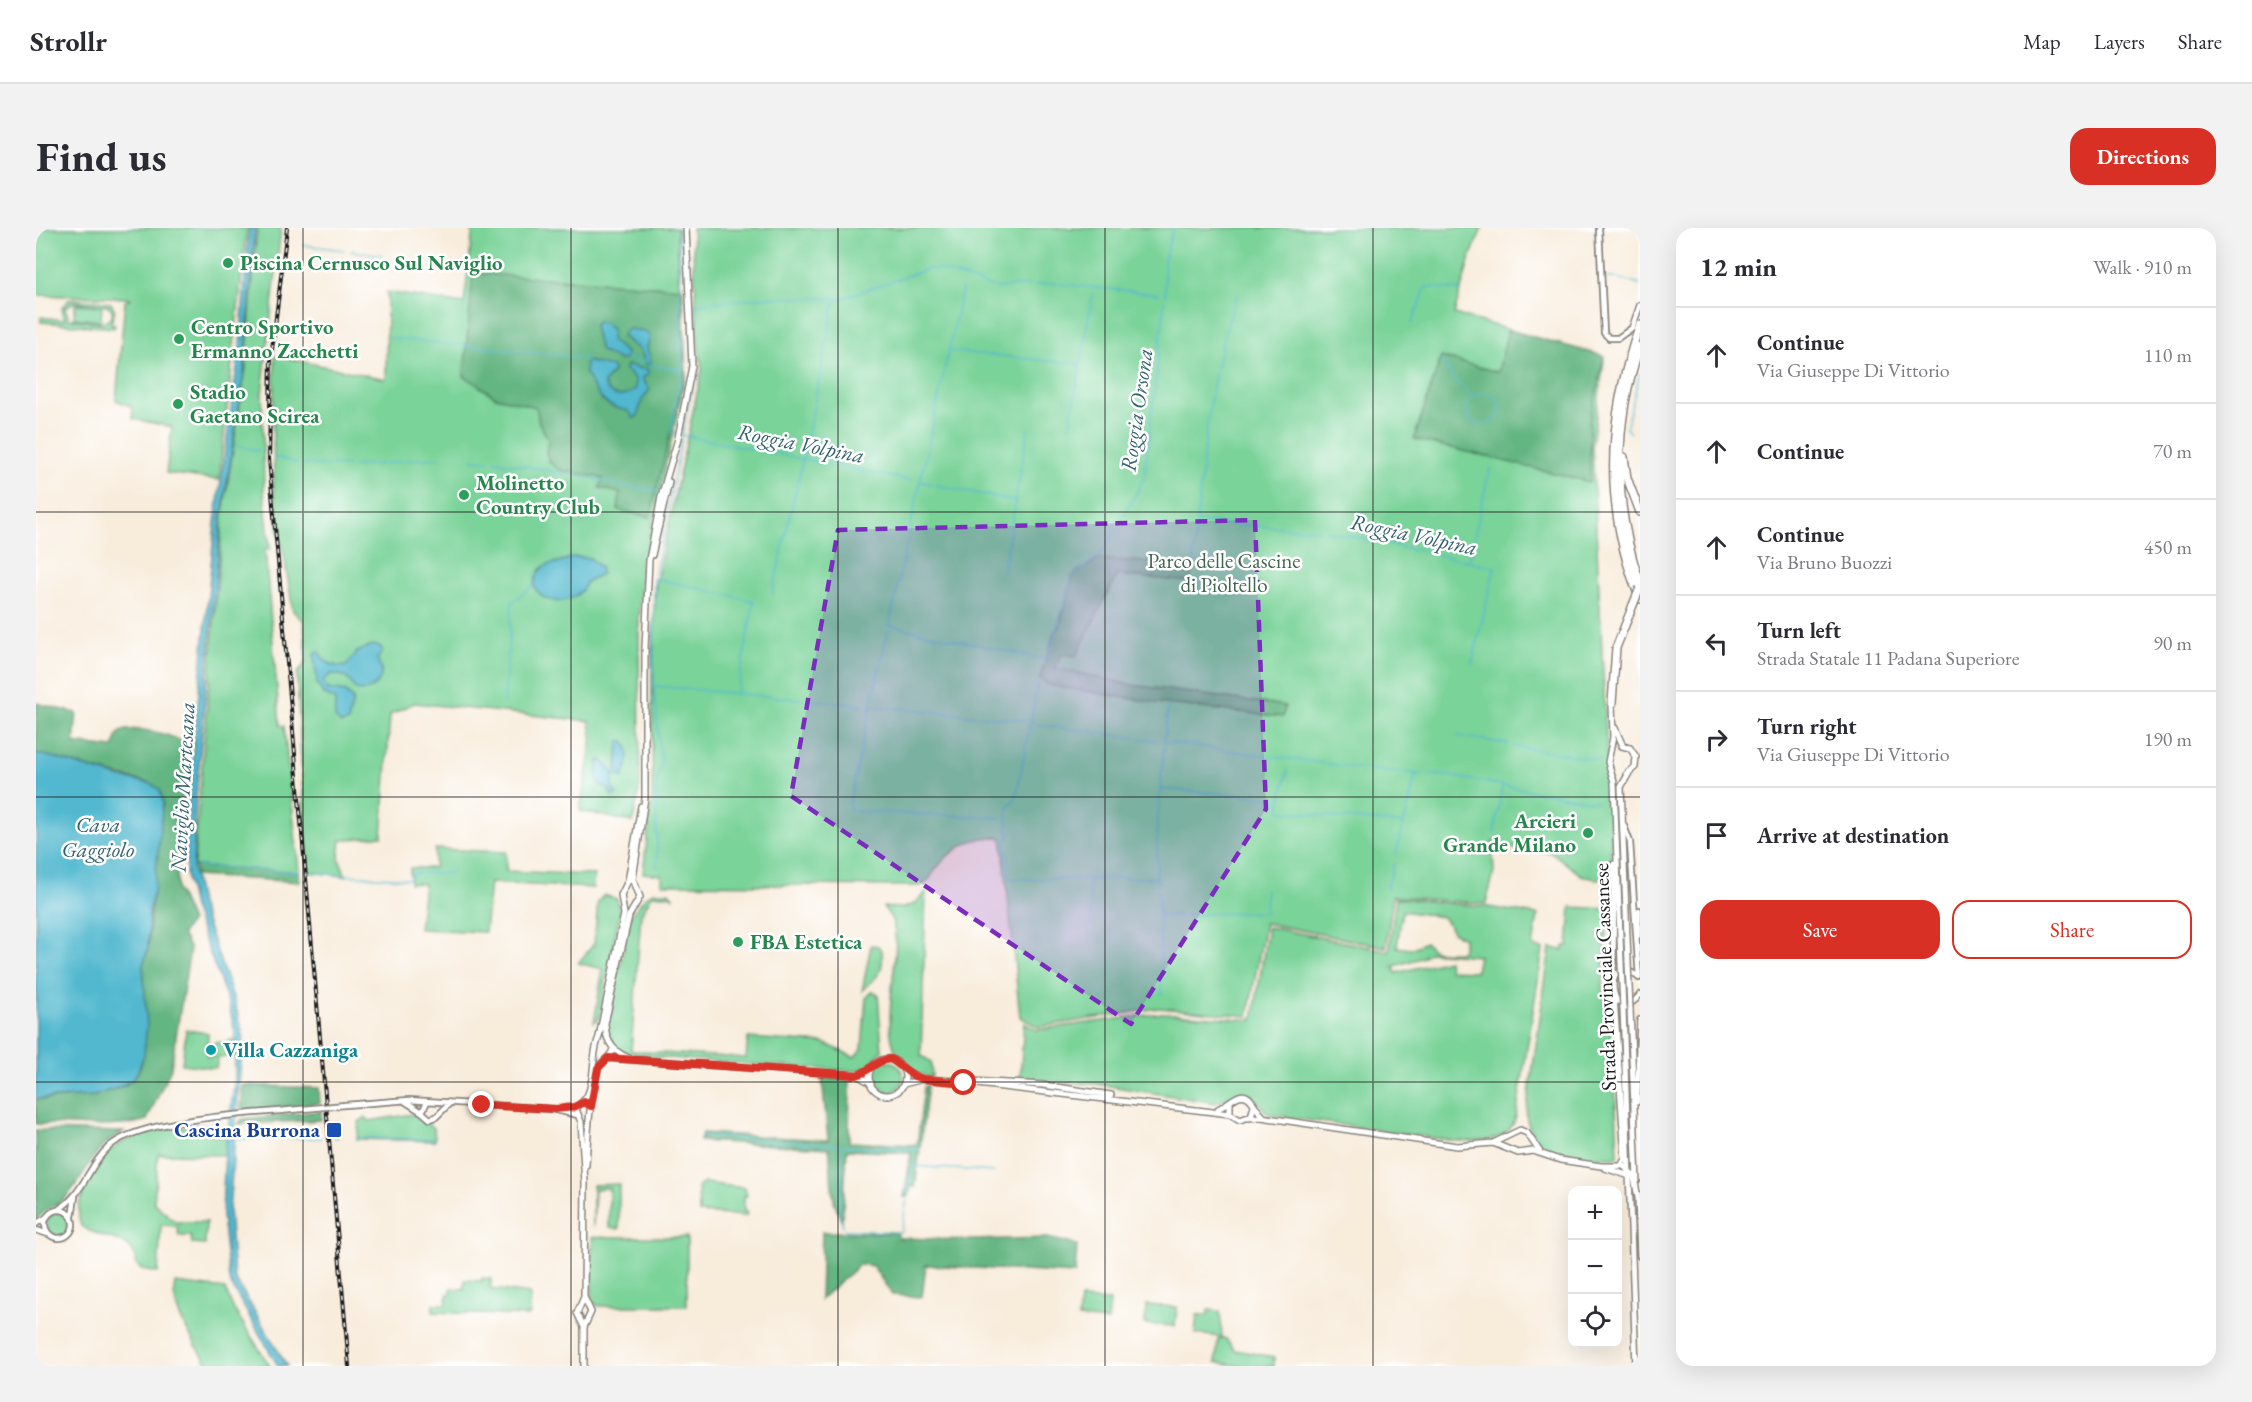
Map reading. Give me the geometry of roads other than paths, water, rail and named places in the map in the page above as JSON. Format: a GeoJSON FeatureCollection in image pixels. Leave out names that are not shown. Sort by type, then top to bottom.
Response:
{"type":"FeatureCollection","features":[{"type":"Feature","properties":{"kind":"highway"},"geometry":{"type":"LineString","coordinates":[[1640,325],[1621,385],[1612,458],[1619,531],[1640,599]]}},
{"type":"Feature","properties":{"kind":"highway"},"geometry":{"type":"LineString","coordinates":[[1640,346],[1624,412],[1620,484],[1625,529],[1640,582]]}},
{"type":"Feature","properties":{"kind":"highway"},"geometry":{"type":"LineString","coordinates":[[1640,357],[1628,411],[1623,450],[1626,474],[1640,512]]}},
{"type":"Feature","properties":{"kind":"highway"},"geometry":{"type":"LineString","coordinates":[[1612,703],[1616,648],[1640,588]]}},
{"type":"Feature","properties":{"kind":"main road"},"geometry":{"type":"LineString","coordinates":[[635,1060],[622,1056],[608,1041],[606,1017],[629,915],[640,896],[635,888],[633,876],[644,814],[648,571],[653,534],[677,442],[692,366],[686,228]]}},
{"type":"Feature","properties":{"kind":"main road"},"geometry":{"type":"LineString","coordinates":[[1632,328],[1640,305]]}},
{"type":"Feature","properties":{"kind":"main road"},"geometry":{"type":"LineString","coordinates":[[1612,703],[1613,724]]}},
{"type":"Feature","properties":{"kind":"main road","name":"Strada Provinciale Cassanese"},"geometry":{"type":"LineString","coordinates":[[1613,724],[1622,746],[1633,751],[1636,757],[1636,765],[1628,773],[1621,787],[1635,1116]]}},
{"type":"Feature","properties":{"kind":"main road","name":"Strada Provinciale Cassanese"},"geometry":{"type":"LineString","coordinates":[[1613,724],[1608,762],[1611,770],[1616,842],[1628,1173]]}},
{"type":"Feature","properties":{"kind":"main road"},"geometry":{"type":"LineString","coordinates":[[585,1183],[580,1104],[590,1089],[594,1047],[597,1042],[624,914],[622,902],[628,881],[645,786]]}},
{"type":"Feature","properties":{"kind":"main road"},"geometry":{"type":"LineString","coordinates":[[1613,980],[1612,894],[1616,842]]}},
{"type":"Feature","properties":{"kind":"main road"},"geometry":{"type":"LineString","coordinates":[[624,890],[629,887],[635,888]]}},
{"type":"Feature","properties":{"kind":"main road"},"geometry":{"type":"LineString","coordinates":[[622,902],[629,906],[636,904]]}},
{"type":"Feature","properties":{"kind":"main road"},"geometry":{"type":"LineString","coordinates":[[1614,996],[1626,1159],[1621,1166]]}},
{"type":"Feature","properties":{"kind":"main road"},"geometry":{"type":"LineString","coordinates":[[1640,1020],[1639,1088],[1635,1116],[1640,1256]]}},
{"type":"Feature","properties":{"kind":"main road"},"geometry":{"type":"LineString","coordinates":[[597,1042],[608,1041]]}},
{"type":"Feature","properties":{"kind":"main road"},"geometry":{"type":"LineString","coordinates":[[584,1319],[591,1313],[584,1306],[585,1183],[589,1117],[592,1112],[597,1072],[613,1048]]}},
{"type":"Feature","properties":{"kind":"main road"},"geometry":{"type":"LineString","coordinates":[[594,1054],[598,1058],[606,1059],[857,1075],[871,1083],[879,1092],[888,1095],[896,1092],[904,1083],[923,1079],[1130,1100],[1230,1114],[1239,1120],[1268,1119],[1455,1146],[1493,1143],[1509,1147],[1518,1153],[1526,1150],[1540,1152],[1560,1160],[1601,1166],[1628,1173]]}},
{"type":"Feature","properties":{"kind":"main road"},"geometry":{"type":"LineString","coordinates":[[857,1075],[872,1068],[878,1062],[888,1059],[897,1062],[904,1070],[923,1079]]}},
{"type":"Feature","properties":{"kind":"main road"},"geometry":{"type":"LineString","coordinates":[[871,1083],[872,1068]]}},
{"type":"Feature","properties":{"kind":"main road"},"geometry":{"type":"LineString","coordinates":[[904,1070],[904,1083]]}},
{"type":"Feature","properties":{"kind":"main road"},"geometry":{"type":"LineString","coordinates":[[1210,1111],[1230,1102],[1236,1096],[1243,1095],[1250,1099],[1260,1114],[1268,1119]]}},
{"type":"Feature","properties":{"kind":"main road"},"geometry":{"type":"LineString","coordinates":[[1230,1102],[1230,1114]]}},
{"type":"Feature","properties":{"kind":"main road"},"geometry":{"type":"LineString","coordinates":[[580,1104],[591,1106]]}},
{"type":"Feature","properties":{"kind":"main road"},"geometry":{"type":"LineString","coordinates":[[1248,1118],[1253,1112],[1254,1105]]}},
{"type":"Feature","properties":{"kind":"main road"},"geometry":{"type":"LineString","coordinates":[[579,1116],[589,1117]]}},
{"type":"Feature","properties":{"kind":"main road"},"geometry":{"type":"LineString","coordinates":[[1624,1124],[1628,1133]]}},
{"type":"Feature","properties":{"kind":"main road"},"geometry":{"type":"LineString","coordinates":[[1493,1143],[1516,1130],[1522,1130],[1529,1135],[1530,1141],[1540,1152]]}},
{"type":"Feature","properties":{"kind":"main road"},"geometry":{"type":"LineString","coordinates":[[1509,1135],[1509,1147]]}},
{"type":"Feature","properties":{"kind":"main road"},"geometry":{"type":"LineString","coordinates":[[1526,1150],[1530,1141]]}},
{"type":"Feature","properties":{"kind":"main road"},"geometry":{"type":"LineString","coordinates":[[1636,1366],[1632,1216],[1628,1173],[1637,1163]]}},
{"type":"Feature","properties":{"kind":"main road"},"geometry":{"type":"LineString","coordinates":[[1601,1166],[1621,1166],[1634,1177],[1639,1199]]}},
{"type":"Feature","properties":{"kind":"main road"},"geometry":{"type":"LineString","coordinates":[[1632,1216],[1640,1237]]}},
{"type":"Feature","properties":{"kind":"main road"},"geometry":{"type":"LineString","coordinates":[[1633,1243],[1640,1237]]}},
{"type":"Feature","properties":{"kind":"main road"},"geometry":{"type":"LineString","coordinates":[[584,1306],[577,1311],[584,1319],[584,1366]]}},
{"type":"Feature","properties":{"kind":"street"},"geometry":{"type":"LineString","coordinates":[[1599,228],[1604,333],[1611,339],[1632,328]]}},
{"type":"Feature","properties":{"kind":"street"},"geometry":{"type":"LineString","coordinates":[[1622,823],[1630,842],[1640,979]]}},
{"type":"Feature","properties":{"kind":"street"},"geometry":{"type":"LineString","coordinates":[[1638,959],[1639,910]]}},
{"type":"Feature","properties":{"kind":"street"},"geometry":{"type":"LineString","coordinates":[[1640,979],[1626,972],[1613,980],[1611,989],[1614,996],[1627,1003],[1640,995]]}},
{"type":"Feature","properties":{"kind":"street"},"geometry":{"type":"LineString","coordinates":[[401,1101],[411,1104],[426,1118],[431,1119],[451,1103]]}},
{"type":"Feature","properties":{"kind":"street"},"geometry":{"type":"LineString","coordinates":[[36,1224],[75,1197],[102,1154],[124,1137],[143,1129],[314,1108],[401,1101],[556,1109],[579,1116]]}},
{"type":"Feature","properties":{"kind":"street"},"geometry":{"type":"LineString","coordinates":[[422,1112],[426,1102]]}},
{"type":"Feature","properties":{"kind":"street"},"geometry":{"type":"LineString","coordinates":[[435,1103],[439,1112]]}},
{"type":"Feature","properties":{"kind":"street"},"geometry":{"type":"LineString","coordinates":[[556,1109],[580,1104]]}},
{"type":"Feature","properties":{"kind":"street"},"geometry":{"type":"LineString","coordinates":[[36,1230],[61,1238],[68,1235],[73,1226],[75,1197]]}},
{"type":"Feature","properties":{"kind":"street"},"geometry":{"type":"LineString","coordinates":[[59,1209],[72,1217]]}},
{"type":"Feature","properties":{"kind":"street"},"geometry":{"type":"LineString","coordinates":[[47,1217],[45,1226],[50,1235]]}},
{"type":"Feature","properties":{"kind":"water"},"geometry":{"type":"Polygon","coordinates":[[[249,228],[255,228],[245,366],[221,521],[196,798],[193,868],[200,904],[235,1003],[243,1036],[229,1210],[234,1277],[287,1366],[278,1366],[229,1281],[222,1215],[225,1150],[235,1080],[235,1032],[229,1005],[193,908],[186,875],[189,796],[215,523],[240,346],[249,228]]]}},
{"type":"Feature","properties":{"kind":"water"},"geometry":{"type":"Polygon","coordinates":[[[596,322],[602,322],[612,329],[611,340],[626,353],[625,359],[619,360],[600,351],[594,326],[596,322]]]}},
{"type":"Feature","properties":{"kind":"water"},"geometry":{"type":"Polygon","coordinates":[[[629,329],[644,331],[650,336],[647,348],[651,363],[647,366],[640,350],[622,336],[629,329]]]}},
{"type":"Feature","properties":{"kind":"water"},"geometry":{"type":"Polygon","coordinates":[[[586,361],[612,367],[613,372],[604,383],[609,392],[617,396],[626,395],[635,390],[636,380],[625,369],[626,365],[648,370],[649,374],[642,378],[650,390],[643,398],[637,417],[633,418],[629,411],[612,406],[601,399],[585,373],[586,361]]]}},
{"type":"Feature","properties":{"kind":"water"},"geometry":{"type":"Polygon","coordinates":[[[574,557],[590,558],[600,567],[601,574],[586,582],[577,595],[570,599],[553,601],[545,598],[534,585],[540,570],[548,564],[574,557]]]}},
{"type":"Feature","properties":{"kind":"water"},"geometry":{"type":"Polygon","coordinates":[[[372,645],[381,647],[383,651],[377,659],[381,669],[380,679],[374,686],[361,691],[356,690],[346,678],[331,674],[323,681],[327,689],[346,692],[353,700],[348,722],[341,724],[335,718],[335,700],[323,694],[317,684],[315,652],[319,652],[330,664],[346,666],[357,652],[372,645]]]}},
{"type":"Feature","properties":{"kind":"water"},"geometry":{"type":"Polygon","coordinates":[[[619,741],[624,741],[628,749],[628,759],[623,777],[613,776],[613,790],[617,794],[613,797],[607,788],[600,785],[597,777],[598,761],[602,760],[612,772],[617,772],[619,741]]]}},
{"type":"Feature","properties":{"kind":"water","name":"Cava Gaggiolo"},"geometry":{"type":"Polygon","coordinates":[[[36,755],[45,755],[122,778],[150,783],[160,790],[163,802],[154,892],[149,909],[148,948],[143,965],[147,1025],[144,1055],[132,1080],[94,1096],[36,1099],[36,755]]]}},
{"type":"Feature","properties":{"kind":"waterway"},"geometry":{"type":"LineString","coordinates":[[679,228],[682,370]]}},
{"type":"Feature","properties":{"kind":"waterway","name":"Roggia Orsona"},"geometry":{"type":"LineString","coordinates":[[1165,295],[1164,260],[1173,228]]}},
{"type":"Feature","properties":{"kind":"waterway","name":"Roggia Orsona"},"geometry":{"type":"LineString","coordinates":[[1595,228],[1599,277]]}},
{"type":"Feature","properties":{"kind":"waterway","name":"Roggia Volpina"},"geometry":{"type":"LineString","coordinates":[[304,245],[344,250]]}},
{"type":"Feature","properties":{"kind":"waterway","name":"Roggia Volpina"},"geometry":{"type":"LineString","coordinates":[[351,251],[383,255]]}},
{"type":"Feature","properties":{"kind":"waterway"},"geometry":{"type":"LineString","coordinates":[[655,574],[695,370],[694,304],[770,297],[840,299],[927,269],[942,270],[994,288],[1029,285]]}},
{"type":"Feature","properties":{"kind":"waterway","name":"Roggia Orsona"},"geometry":{"type":"LineString","coordinates":[[1604,278],[1618,278],[1640,285]]}},
{"type":"Feature","properties":{"kind":"waterway"},"geometry":{"type":"LineString","coordinates":[[1035,285],[1050,283],[1159,294]]}},
{"type":"Feature","properties":{"kind":"waterway"},"geometry":{"type":"LineString","coordinates":[[1412,323],[1426,287],[1460,290]]}},
{"type":"Feature","properties":{"kind":"waterway"},"geometry":{"type":"LineString","coordinates":[[889,626],[962,289]]}},
{"type":"Feature","properties":{"kind":"waterway"},"geometry":{"type":"LineString","coordinates":[[1069,429],[1093,293]]}},
{"type":"Feature","properties":{"kind":"waterway"},"geometry":{"type":"LineString","coordinates":[[1192,570],[1211,396],[1226,328],[1237,295]]}},
{"type":"Feature","properties":{"kind":"waterway"},"geometry":{"type":"LineString","coordinates":[[1606,297],[1608,328],[1611,332]]}},
{"type":"Feature","properties":{"kind":"waterway"},"geometry":{"type":"LineString","coordinates":[[772,595],[803,459],[835,300]]}},
{"type":"Feature","properties":{"kind":"waterway","name":"Roggia Orsona"},"geometry":{"type":"LineString","coordinates":[[889,625],[1047,658],[1073,576],[1101,555],[1144,479],[1165,301]]}},
{"type":"Feature","properties":{"kind":"waterway","name":"Roggia Volpina"},"geometry":{"type":"LineString","coordinates":[[390,338],[585,358],[586,361]]}},
{"type":"Feature","properties":{"kind":"waterway"},"geometry":{"type":"LineString","coordinates":[[949,351],[1079,364]]}},
{"type":"Feature","properties":{"kind":"waterway","name":"Roggia Volpina"},"geometry":{"type":"LineString","coordinates":[[626,357],[643,363]]}},
{"type":"Feature","properties":{"kind":"waterway"},"geometry":{"type":"LineString","coordinates":[[1442,361],[1453,378],[1470,395]]}},
{"type":"Feature","properties":{"kind":"waterway","name":"Roggia Volpina"},"geometry":{"type":"LineString","coordinates":[[648,365],[682,370],[671,432],[675,433]]}},
{"type":"Feature","properties":{"kind":"waterway"},"geometry":{"type":"LineString","coordinates":[[1630,433],[1626,428],[1640,373]]}},
{"type":"Feature","properties":{"kind":"waterway"},"geometry":{"type":"LineString","coordinates":[[1483,393],[1494,398],[1499,409],[1494,420],[1483,425],[1472,420],[1467,409],[1472,398],[1483,393]]}},
{"type":"Feature","properties":{"kind":"waterway"},"geometry":{"type":"LineString","coordinates":[[1003,572],[1028,429]]}},
{"type":"Feature","properties":{"kind":"waterway","name":"Roggia Volpina"},"geometry":{"type":"LineString","coordinates":[[682,435],[913,481]]}},
{"type":"Feature","properties":{"kind":"waterway"},"geometry":{"type":"LineString","coordinates":[[237,445],[259,451]]}},
{"type":"Feature","properties":{"kind":"waterway"},"geometry":{"type":"LineString","coordinates":[[275,457],[297,463]]}},
{"type":"Feature","properties":{"kind":"waterway"},"geometry":{"type":"LineString","coordinates":[[406,460],[439,458]]}},
{"type":"Feature","properties":{"kind":"waterway"},"geometry":{"type":"LineString","coordinates":[[472,460],[489,461]]}},
{"type":"Feature","properties":{"kind":"waterway"},"geometry":{"type":"LineString","coordinates":[[385,463],[403,461]]}},
{"type":"Feature","properties":{"kind":"waterway"},"geometry":{"type":"LineString","coordinates":[[495,461],[591,478]]}},
{"type":"Feature","properties":{"kind":"waterway"},"geometry":{"type":"LineString","coordinates":[[303,464],[348,466]]}},
{"type":"Feature","properties":{"kind":"waterway"},"geometry":{"type":"LineString","coordinates":[[353,466],[382,464]]}},
{"type":"Feature","properties":{"kind":"waterway"},"geometry":{"type":"LineString","coordinates":[[1469,560],[1490,468]]}},
{"type":"Feature","properties":{"kind":"waterway"},"geometry":{"type":"LineString","coordinates":[[594,479],[658,491]]}},
{"type":"Feature","properties":{"kind":"waterway"},"geometry":{"type":"LineString","coordinates":[[922,482],[1014,501]]}},
{"type":"Feature","properties":{"kind":"waterway","name":"Roggia Volpina"},"geometry":{"type":"LineString","coordinates":[[1198,522],[1320,530]]}},
{"type":"Feature","properties":{"kind":"waterway","name":"Roggia Volpina"},"geometry":{"type":"LineString","coordinates":[[1326,531],[1495,567],[1472,664]]}},
{"type":"Feature","properties":{"kind":"waterway"},"geometry":{"type":"LineString","coordinates":[[657,868],[656,787],[661,762],[654,691],[654,578],[754,601],[737,693]]}},
{"type":"Feature","properties":{"kind":"waterway"},"geometry":{"type":"LineString","coordinates":[[504,702],[512,602],[534,585]]}},
{"type":"Feature","properties":{"kind":"waterway"},"geometry":{"type":"LineString","coordinates":[[888,630],[849,805],[851,811],[1001,818]]}},
{"type":"Feature","properties":{"kind":"waterway"},"geometry":{"type":"LineString","coordinates":[[1007,818],[1008,808],[1016,797],[1038,683]]}},
{"type":"Feature","properties":{"kind":"waterway"},"geometry":{"type":"LineString","coordinates":[[655,686],[864,705]]}},
{"type":"Feature","properties":{"kind":"waterway"},"geometry":{"type":"LineString","coordinates":[[871,706],[1024,720]]}},
{"type":"Feature","properties":{"kind":"waterway"},"geometry":{"type":"LineString","coordinates":[[1164,741],[1168,707]]}},
{"type":"Feature","properties":{"kind":"waterway"},"geometry":{"type":"LineString","coordinates":[[1030,721],[1040,725],[1158,741]]}},
{"type":"Feature","properties":{"kind":"waterway"},"geometry":{"type":"LineString","coordinates":[[1458,736],[1508,744]]}},
{"type":"Feature","properties":{"kind":"waterway"},"geometry":{"type":"LineString","coordinates":[[1164,742],[1389,772],[1449,776],[1597,802]]}},
{"type":"Feature","properties":{"kind":"waterway"},"geometry":{"type":"LineString","coordinates":[[1514,746],[1600,760]]}},
{"type":"Feature","properties":{"kind":"waterway"},"geometry":{"type":"LineString","coordinates":[[1157,883],[1157,829],[1164,747]]}},
{"type":"Feature","properties":{"kind":"waterway"},"geometry":{"type":"LineString","coordinates":[[1281,798],[1288,770]]}},
{"type":"Feature","properties":{"kind":"waterway"},"geometry":{"type":"LineString","coordinates":[[1396,855],[1416,774]]}},
{"type":"Feature","properties":{"kind":"waterway"},"geometry":{"type":"LineString","coordinates":[[1494,834],[1502,787]]}},
{"type":"Feature","properties":{"kind":"waterway"},"geometry":{"type":"LineString","coordinates":[[1161,789],[1276,798]]}},
{"type":"Feature","properties":{"kind":"waterway"},"geometry":{"type":"LineString","coordinates":[[1281,799],[1280,811],[1404,824]]}},
{"type":"Feature","properties":{"kind":"waterway"},"geometry":{"type":"LineString","coordinates":[[1007,819],[1009,836],[1006,843],[1010,879],[1157,878]]}},
{"type":"Feature","properties":{"kind":"waterway"},"geometry":{"type":"LineString","coordinates":[[1387,889],[1394,863]]}},
{"type":"Feature","properties":{"kind":"waterway","name":"Naviglio Martesana"},"geometry":{"type":"LineString","coordinates":[[196,866],[298,872]]}},
{"type":"Feature","properties":{"kind":"waterway"},"geometry":{"type":"LineString","coordinates":[[314,873],[409,879],[414,873],[454,873]]}},
{"type":"Feature","properties":{"kind":"waterway"},"geometry":{"type":"LineString","coordinates":[[1089,880],[1091,925]]}},
{"type":"Feature","properties":{"kind":"waterway"},"geometry":{"type":"LineString","coordinates":[[1159,916],[1265,912],[1266,888]]}},
{"type":"Feature","properties":{"kind":"waterway"},"geometry":{"type":"LineString","coordinates":[[1158,890],[1162,994]]}},
{"type":"Feature","properties":{"kind":"waterway"},"geometry":{"type":"LineString","coordinates":[[702,1136],[840,1145]]}},
{"type":"Feature","properties":{"kind":"waterway"},"geometry":{"type":"LineString","coordinates":[[239,1139],[321,1138]]}},
{"type":"Feature","properties":{"kind":"waterway"},"geometry":{"type":"LineString","coordinates":[[357,1138],[435,1139]]}},
{"type":"Feature","properties":{"kind":"waterway"},"geometry":{"type":"LineString","coordinates":[[843,1145],[840,1214],[843,1226]]}},
{"type":"Feature","properties":{"kind":"waterway"},"geometry":{"type":"LineString","coordinates":[[845,1146],[920,1150]]}},
{"type":"Feature","properties":{"kind":"waterway"},"geometry":{"type":"LineString","coordinates":[[844,1230],[901,1232],[913,1166],[994,1172]]}},
{"type":"Feature","properties":{"kind":"railway"},"geometry":{"type":"LineString","coordinates":[[287,228],[271,358],[269,459],[349,1366]]}},
{"type":"Feature","properties":{"kind":"place","name":"Piscina Cernusco Sul Naviglio"},"geometry":{"type":"Point","coordinates":[228,263]}},
{"type":"Feature","properties":{"kind":"place","name":"Centro Sportivo Ermanno Zacchetti"},"geometry":{"type":"Point","coordinates":[179,339]}},
{"type":"Feature","properties":{"kind":"place","name":"Stadio Gaetano Scirea"},"geometry":{"type":"Point","coordinates":[178,404]}},
{"type":"Feature","properties":{"kind":"place","name":"Molinetto Country Club"},"geometry":{"type":"Point","coordinates":[464,495]}},
{"type":"Feature","properties":{"kind":"place","name":"Arcieri Grande Milano"},"geometry":{"type":"Point","coordinates":[1588,833]}},
{"type":"Feature","properties":{"kind":"place","name":"FBA Estetica"},"geometry":{"type":"Point","coordinates":[738,942]}},
{"type":"Feature","properties":{"kind":"place","name":"Villa Cazzaniga"},"geometry":{"type":"Point","coordinates":[211,1050]}},
{"type":"Feature","properties":{"kind":"place","name":"Cascina Burrona"},"geometry":{"type":"Point","coordinates":[334,1130]}},
{"type":"Feature","properties":{"kind":"park label","name":"Parco delle Cascine di Pioltello"},"geometry":{"type":"Point","coordinates":[1224,573]}}]}
